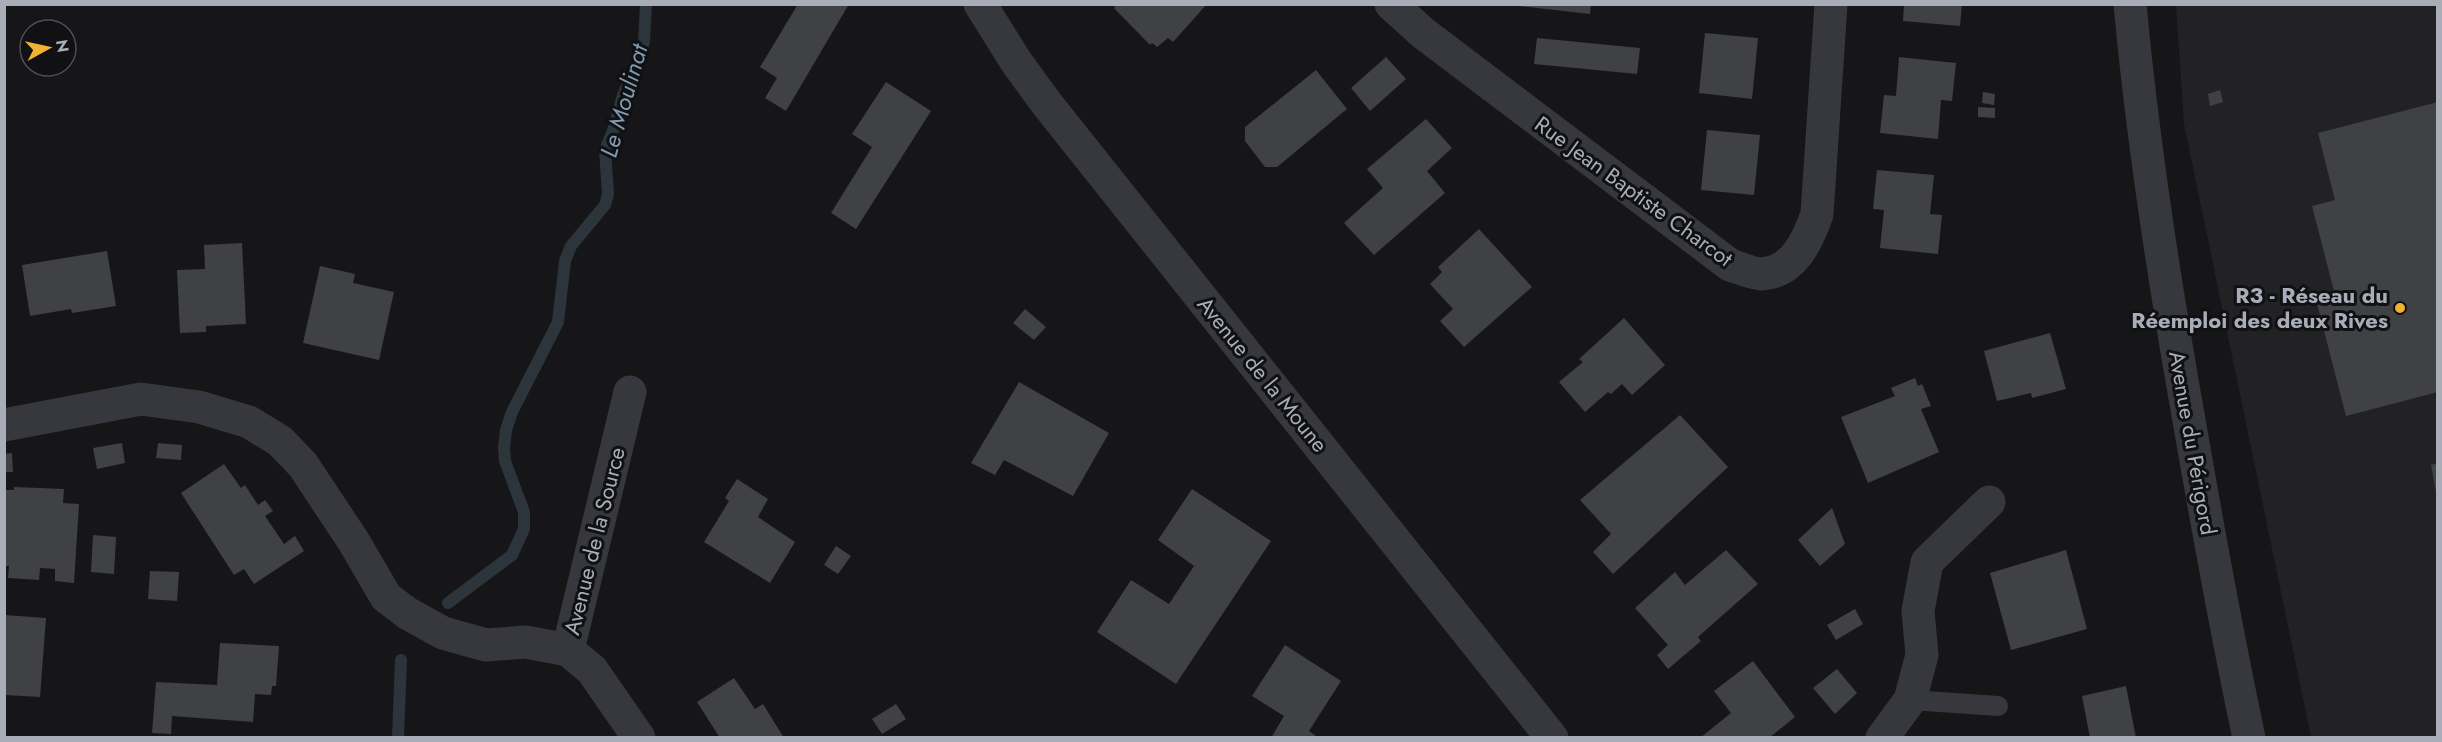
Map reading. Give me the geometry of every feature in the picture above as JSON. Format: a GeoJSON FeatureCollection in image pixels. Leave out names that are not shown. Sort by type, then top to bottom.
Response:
{"type":"FeatureCollection","features":[{"type":"Feature","properties":{"kind":"street","name":"Avenue de la Moune"},"geometry":{"type":"LineString","coordinates":[[980,4],[1017,63],[1047,104],[1552,738]]}},
{"type":"Feature","properties":{"kind":"street","name":"Rue Jean Baptiste Charcot"},"geometry":{"type":"LineString","coordinates":[[1391,4],[1423,33],[1730,265],[1761,274],[1785,267],[1807,240],[1817,214],[1831,4]]}},
{"type":"Feature","properties":{"kind":"street","name":"Avenue du Périgord"},"geometry":{"type":"LineString","coordinates":[[2130,4],[2151,185],[2172,321],[2249,738]]}},
{"type":"Feature","properties":{"kind":"street","name":"Avenue de la Source"},"geometry":{"type":"LineString","coordinates":[[630,392],[568,650],[592,670],[639,738]]}},
{"type":"Feature","properties":{"kind":"street"},"geometry":{"type":"LineString","coordinates":[[4,425],[141,399],[199,407],[249,422],[280,441],[303,465],[354,542],[386,597],[407,613],[443,633],[486,645],[526,642],[568,650]]}},
{"type":"Feature","properties":{"kind":"street"},"geometry":{"type":"LineString","coordinates":[[1882,738],[1910,700],[1922,655],[1918,611],[1927,561],[1989,502]]}},
{"type":"Feature","properties":{"kind":"lane"},"geometry":{"type":"LineString","coordinates":[[1910,700],[1998,706]]}},
{"type":"Feature","properties":{"kind":"shaded area"},"geometry":{"type":"Polygon","coordinates":[[[2176,5],[2437,5],[2437,737],[2311,737],[2184,124],[2176,5]]]}},
{"type":"Feature","properties":{"kind":"building"},"geometry":{"type":"Polygon","coordinates":[[[798,4],[849,4],[786,111],[765,98],[777,78],[760,67],[798,4]]]}},
{"type":"Feature","properties":{"kind":"building"},"geometry":{"type":"Polygon","coordinates":[[[1117,4],[1207,4],[1173,42],[1168,38],[1157,47],[1152,43],[1150,45],[1114,8],[1117,4]]]}},
{"type":"Feature","properties":{"kind":"building"},"geometry":{"type":"Polygon","coordinates":[[[1503,4],[1591,4],[1590,14],[1503,4]]]}},
{"type":"Feature","properties":{"kind":"building"},"geometry":{"type":"Polygon","coordinates":[[[1904,4],[1962,4],[1960,26],[1903,21],[1904,4]]]}},
{"type":"Feature","properties":{"kind":"building"},"geometry":{"type":"Polygon","coordinates":[[[1705,33],[1758,38],[1752,99],[1699,93],[1705,33]]]}},
{"type":"Feature","properties":{"kind":"building"},"geometry":{"type":"Polygon","coordinates":[[[1537,38],[1640,48],[1637,74],[1534,64],[1537,38]]]}},
{"type":"Feature","properties":{"kind":"building"},"geometry":{"type":"Polygon","coordinates":[[[1386,57],[1406,79],[1370,111],[1351,88],[1386,57]]]}},
{"type":"Feature","properties":{"kind":"building"},"geometry":{"type":"Polygon","coordinates":[[[1899,57],[1956,63],[1952,101],[1941,100],[1938,139],[1880,133],[1884,95],[1896,96],[1899,57]]]}},
{"type":"Feature","properties":{"kind":"building"},"geometry":{"type":"Polygon","coordinates":[[[1316,70],[1347,109],[1277,167],[1265,167],[1245,141],[1245,127],[1316,70]]]}},
{"type":"Feature","properties":{"kind":"building"},"geometry":{"type":"Polygon","coordinates":[[[886,82],[931,111],[856,229],[831,213],[872,147],[852,134],[886,82]]]}},
{"type":"Feature","properties":{"kind":"building"},"geometry":{"type":"Polygon","coordinates":[[[2220,90],[2223,102],[2210,106],[2208,94],[2220,90]]]}},
{"type":"Feature","properties":{"kind":"building"},"geometry":{"type":"Polygon","coordinates":[[[1983,92],[1995,94],[1994,105],[1982,103],[1983,92]]]}},
{"type":"Feature","properties":{"kind":"building"},"geometry":{"type":"Polygon","coordinates":[[[2438,102],[2438,392],[2346,416],[2315,296],[2334,291],[2312,206],[2335,200],[2318,133],[2438,102]]]}},
{"type":"Feature","properties":{"kind":"building"},"geometry":{"type":"Polygon","coordinates":[[[1978,107],[1995,108],[1995,118],[1978,117],[1978,107]]]}},
{"type":"Feature","properties":{"kind":"building"},"geometry":{"type":"Polygon","coordinates":[[[1426,119],[1452,148],[1427,171],[1445,193],[1374,255],[1344,223],[1383,188],[1367,169],[1426,119]]]}},
{"type":"Feature","properties":{"kind":"building"},"geometry":{"type":"Polygon","coordinates":[[[1707,130],[1760,135],[1754,195],[1701,190],[1707,130]]]}},
{"type":"Feature","properties":{"kind":"building"},"geometry":{"type":"Polygon","coordinates":[[[1877,170],[1934,175],[1930,214],[1942,215],[1938,254],[1880,248],[1884,210],[1873,209],[1877,170]]]}},
{"type":"Feature","properties":{"kind":"building"},"geometry":{"type":"Polygon","coordinates":[[[1479,229],[1532,287],[1464,347],[1440,321],[1453,309],[1430,284],[1442,272],[1438,267],[1479,229]]]}},
{"type":"Feature","properties":{"kind":"building"},"geometry":{"type":"Polygon","coordinates":[[[242,243],[246,324],[206,326],[206,332],[180,333],[177,270],[205,269],[204,245],[242,243]]]}},
{"type":"Feature","properties":{"kind":"building"},"geometry":{"type":"Polygon","coordinates":[[[107,251],[116,306],[72,313],[71,309],[30,316],[22,265],[107,251]]]}},
{"type":"Feature","properties":{"kind":"building"},"geometry":{"type":"Polygon","coordinates":[[[320,266],[355,274],[353,283],[394,292],[379,360],[303,343],[320,266]]]}},
{"type":"Feature","properties":{"kind":"building"},"geometry":{"type":"Polygon","coordinates":[[[1025,309],[1046,327],[1034,340],[1013,323],[1025,309]]]}},
{"type":"Feature","properties":{"kind":"building"},"geometry":{"type":"Polygon","coordinates":[[[1624,318],[1665,365],[1632,395],[1622,384],[1611,394],[1608,392],[1585,412],[1559,382],[1583,362],[1579,359],[1624,318]]]}},
{"type":"Feature","properties":{"kind":"building"},"geometry":{"type":"Polygon","coordinates":[[[2050,333],[2066,389],[2032,398],[2031,393],[1997,401],[1984,351],[2050,333]]]}},
{"type":"Feature","properties":{"kind":"building"},"geometry":{"type":"Polygon","coordinates":[[[1915,378],[1918,386],[1922,384],[1931,406],[1921,409],[1939,452],[1868,483],[1841,417],[1895,396],[1891,388],[1915,378]]]}},
{"type":"Feature","properties":{"kind":"building"},"geometry":{"type":"Polygon","coordinates":[[[1019,382],[1109,433],[1073,496],[1004,460],[995,475],[971,463],[1019,382]]]}},
{"type":"Feature","properties":{"kind":"building"},"geometry":{"type":"Polygon","coordinates":[[[1680,415],[1728,467],[1613,574],[1593,552],[1611,534],[1580,500],[1680,415]]]}},
{"type":"Feature","properties":{"kind":"building"},"geometry":{"type":"Polygon","coordinates":[[[122,443],[125,463],[97,469],[93,448],[122,443]]]}},
{"type":"Feature","properties":{"kind":"building"},"geometry":{"type":"Polygon","coordinates":[[[158,443],[182,445],[181,460],[156,458],[158,443]]]}},
{"type":"Feature","properties":{"kind":"building"},"geometry":{"type":"Polygon","coordinates":[[[12,453],[13,472],[4,472],[4,454],[12,453]]]}},
{"type":"Feature","properties":{"kind":"building"},"geometry":{"type":"Polygon","coordinates":[[[2438,463],[2438,493],[2436,493],[2431,465],[2438,463]]]}},
{"type":"Feature","properties":{"kind":"building"},"geometry":{"type":"Polygon","coordinates":[[[224,464],[241,488],[245,485],[258,505],[265,500],[273,511],[265,516],[284,544],[295,536],[304,551],[254,584],[244,569],[234,575],[181,493],[224,464]]]}},
{"type":"Feature","properties":{"kind":"building"},"geometry":{"type":"Polygon","coordinates":[[[737,479],[768,499],[758,517],[795,542],[770,583],[704,542],[729,501],[725,498],[737,479]]]}},
{"type":"Feature","properties":{"kind":"building"},"geometry":{"type":"Polygon","coordinates":[[[14,487],[64,489],[63,503],[79,504],[74,583],[55,581],[55,569],[40,568],[39,580],[8,578],[9,566],[5,566],[5,490],[14,490],[14,487]]]}},
{"type":"Feature","properties":{"kind":"building"},"geometry":{"type":"Polygon","coordinates":[[[1192,489],[1271,541],[1176,684],[1097,632],[1131,580],[1169,604],[1194,566],[1158,540],[1192,489]]]}},
{"type":"Feature","properties":{"kind":"building"},"geometry":{"type":"Polygon","coordinates":[[[1832,508],[1845,544],[1820,566],[1798,540],[1832,508]]]}},
{"type":"Feature","properties":{"kind":"building"},"geometry":{"type":"Polygon","coordinates":[[[93,535],[116,537],[114,574],[91,572],[93,535]]]}},
{"type":"Feature","properties":{"kind":"building"},"geometry":{"type":"Polygon","coordinates":[[[836,546],[851,556],[838,574],[824,565],[836,546]]]}},
{"type":"Feature","properties":{"kind":"building"},"geometry":{"type":"Polygon","coordinates":[[[1726,550],[1758,584],[1698,637],[1701,641],[1668,669],[1657,655],[1668,645],[1635,608],[1675,572],[1685,585],[1726,550]]]}},
{"type":"Feature","properties":{"kind":"building"},"geometry":{"type":"Polygon","coordinates":[[[2066,550],[2087,629],[2011,650],[1990,573],[2066,550]]]}},
{"type":"Feature","properties":{"kind":"building"},"geometry":{"type":"Polygon","coordinates":[[[150,571],[179,572],[177,601],[148,599],[150,571]]]}},
{"type":"Feature","properties":{"kind":"building"},"geometry":{"type":"Polygon","coordinates":[[[1855,609],[1863,624],[1836,640],[1827,625],[1855,609]]]}},
{"type":"Feature","properties":{"kind":"building"},"geometry":{"type":"Polygon","coordinates":[[[5,615],[46,618],[40,697],[5,695],[5,615]]]}},
{"type":"Feature","properties":{"kind":"building"},"geometry":{"type":"Polygon","coordinates":[[[220,643],[279,646],[276,686],[272,686],[271,695],[255,694],[253,722],[172,716],[171,734],[152,733],[156,682],[217,685],[220,643]]]}},
{"type":"Feature","properties":{"kind":"building"},"geometry":{"type":"Polygon","coordinates":[[[1285,645],[1341,681],[1309,731],[1316,736],[1315,738],[1271,738],[1284,716],[1252,696],[1285,645]]]}},
{"type":"Feature","properties":{"kind":"building"},"geometry":{"type":"Polygon","coordinates":[[[1753,661],[1795,717],[1769,738],[1700,738],[1731,713],[1714,691],[1753,661]]]}},
{"type":"Feature","properties":{"kind":"building"},"geometry":{"type":"Polygon","coordinates":[[[1837,669],[1857,693],[1835,714],[1813,688],[1837,669]]]}},
{"type":"Feature","properties":{"kind":"building"},"geometry":{"type":"Polygon","coordinates":[[[734,678],[755,709],[763,704],[784,738],[720,738],[697,702],[734,678]]]}},
{"type":"Feature","properties":{"kind":"building"},"geometry":{"type":"Polygon","coordinates":[[[2126,686],[2136,738],[2090,738],[2082,696],[2126,686]]]}},
{"type":"Feature","properties":{"kind":"building"},"geometry":{"type":"Polygon","coordinates":[[[896,704],[906,719],[882,734],[872,719],[896,704]]]}},
{"type":"Feature","properties":{"kind":"waterway","name":"Le Moulinat"},"geometry":{"type":"LineString","coordinates":[[448,603],[512,555],[524,529],[524,512],[505,461],[506,430],[512,412],[558,322],[565,261],[571,246],[605,205],[608,194],[605,150],[623,95],[641,56],[646,4]]}},
{"type":"Feature","properties":{"kind":"waterway","name":"Le Moulinat"},"geometry":{"type":"LineString","coordinates":[[398,738],[401,660]]}},
{"type":"Feature","properties":{"kind":"place","name":"R3 - Réseau du Réemploi des deux Rives"},"geometry":{"type":"Point","coordinates":[2400,308]}}]}
